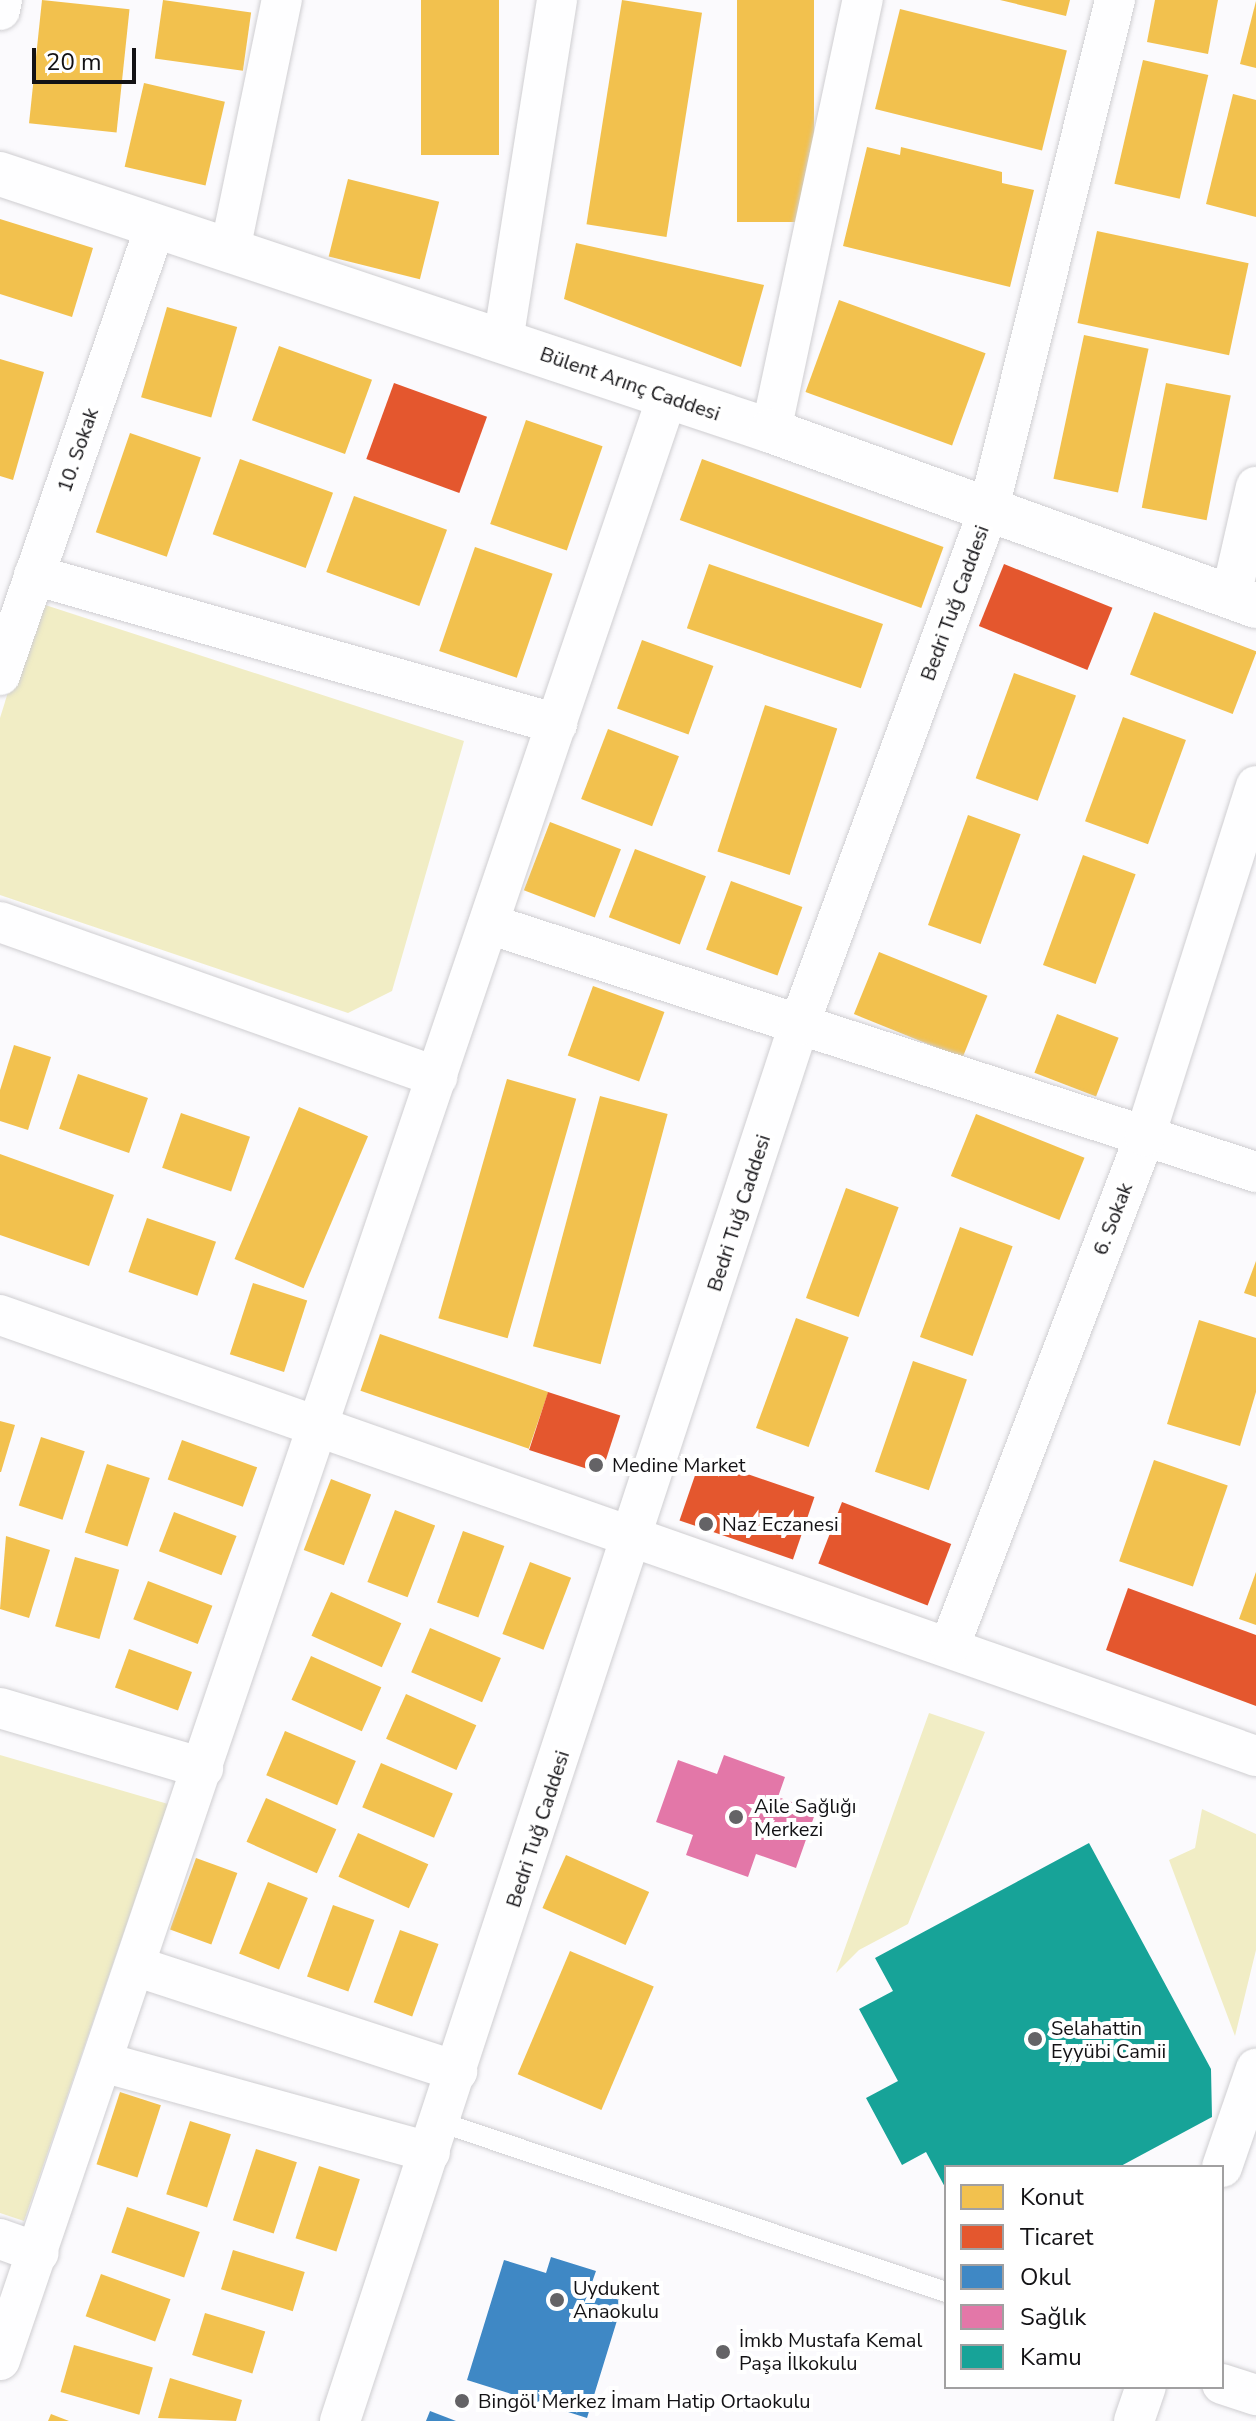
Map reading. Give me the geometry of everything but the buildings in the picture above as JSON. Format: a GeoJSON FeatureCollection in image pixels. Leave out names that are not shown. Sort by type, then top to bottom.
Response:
{"type":"FeatureCollection","features":[{"type":"Feature","properties":{"kind":"street"},"geometry":{"type":"LineString","coordinates":[[0,10],[2,0]]}},
{"type":"Feature","properties":{"kind":"street"},"geometry":{"type":"LineString","coordinates":[[230,250],[282,0]]}},
{"type":"Feature","properties":{"kind":"street"},"geometry":{"type":"LineString","coordinates":[[503,341],[557,0]]}},
{"type":"Feature","properties":{"kind":"street"},"geometry":{"type":"LineString","coordinates":[[771,431],[863,0]]}},
{"type":"Feature","properties":{"kind":"street","name":"Bedri Tuğ Caddesi"},"geometry":{"type":"LineString","coordinates":[[340,2421],[636,1534],[799,1025],[988,512],[1115,0]]}},
{"type":"Feature","properties":{"kind":"street","name":"Bülent Arınç Caddesi"},"geometry":{"type":"LineString","coordinates":[[0,174],[771,431],[988,512],[1244,601]]}},
{"type":"Feature","properties":{"kind":"street","name":"10. Sokak"},"geometry":{"type":"LineString","coordinates":[[0,675],[156,225]]}},
{"type":"Feature","properties":{"kind":"street"},"geometry":{"type":"LineString","coordinates":[[0,2360],[106,2063],[316,1424],[667,397]]}},
{"type":"Feature","properties":{"kind":"street"},"geometry":{"type":"LineString","coordinates":[[1244,601],[1256,487]]}},
{"type":"Feature","properties":{"kind":"street"},"geometry":{"type":"LineString","coordinates":[[34,575],[557,724]]}},
{"type":"Feature","properties":{"kind":"street","name":"6. Sokak"},"geometry":{"type":"LineString","coordinates":[[950,1645],[1145,1136],[1256,786]]}},
{"type":"Feature","properties":{"kind":"street"},"geometry":{"type":"LineString","coordinates":[[0,922],[437,1077]]}},
{"type":"Feature","properties":{"kind":"street"},"geometry":{"type":"LineString","coordinates":[[489,924],[1256,1172]]}},
{"type":"Feature","properties":{"kind":"street"},"geometry":{"type":"LineString","coordinates":[[0,1315],[636,1534],[1256,1756]]}},
{"type":"Feature","properties":{"kind":"street"},"geometry":{"type":"LineString","coordinates":[[0,1708],[203,1768]]}},
{"type":"Feature","properties":{"kind":"street"},"geometry":{"type":"LineString","coordinates":[[138,1967],[457,2071]]}},
{"type":"Feature","properties":{"kind":"street"},"geometry":{"type":"LineString","coordinates":[[106,2063],[435,2137]]}},
{"type":"Feature","properties":{"kind":"street"},"geometry":{"type":"LineString","coordinates":[[1223,2165],[1256,2069]]}},
{"type":"Feature","properties":{"kind":"street"},"geometry":{"type":"LineString","coordinates":[[0,2239],[39,2253]]}},
{"type":"Feature","properties":{"kind":"street"},"geometry":{"type":"LineString","coordinates":[[1224,2385],[1256,2395]]}},
{"type":"Feature","properties":{"kind":"street"},"geometry":{"type":"LineString","coordinates":[[1134,2421],[1145,2389]]}},
{"type":"Feature","properties":{"kind":"lane"},"geometry":{"type":"LineString","coordinates":[[435,2137],[944,2291]]}},
{"type":"Feature","properties":{"kind":"shaded area"},"geometry":{"type":"Polygon","coordinates":[[[36,602],[464,741],[392,991],[348,1013],[0,895],[0,718],[36,602]]]}},
{"type":"Feature","properties":{"kind":"shaded area"},"geometry":{"type":"Polygon","coordinates":[[[929,1713],[985,1732],[908,1924],[859,1950],[836,1973],[929,1713]]]}},
{"type":"Feature","properties":{"kind":"shaded area"},"geometry":{"type":"Polygon","coordinates":[[[0,1755],[168,1804],[24,2221],[0,2213],[0,1755]]]}},
{"type":"Feature","properties":{"kind":"shaded area"},"geometry":{"type":"Polygon","coordinates":[[[1202,1809],[1256,1834],[1256,1950],[1235,2036],[1169,1860],[1195,1848],[1202,1809]]]}},
{"type":"Feature","properties":{"kind":"place","name":"Medine Market"},"geometry":{"type":"Point","coordinates":[596,1465]}},
{"type":"Feature","properties":{"kind":"place","name":"Naz Eczanesi"},"geometry":{"type":"Point","coordinates":[706,1524]}},
{"type":"Feature","properties":{"kind":"place","name":"Aile Sağlığı Merkezi"},"geometry":{"type":"Point","coordinates":[736,1817]}},
{"type":"Feature","properties":{"kind":"place","name":"Selahattin Eyyübi Camii"},"geometry":{"type":"Point","coordinates":[1035,2039]}},
{"type":"Feature","properties":{"kind":"place","name":"Uydukent Anaokulu"},"geometry":{"type":"Point","coordinates":[557,2300]}},
{"type":"Feature","properties":{"kind":"place","name":"İmkb Mustafa Kemal Paşa İlkokulu"},"geometry":{"type":"Point","coordinates":[723,2352]}},
{"type":"Feature","properties":{"kind":"place","name":"Bingöl Merkez İmam Hatip Ortaokulu"},"geometry":{"type":"Point","coordinates":[462,2401]}}]}
